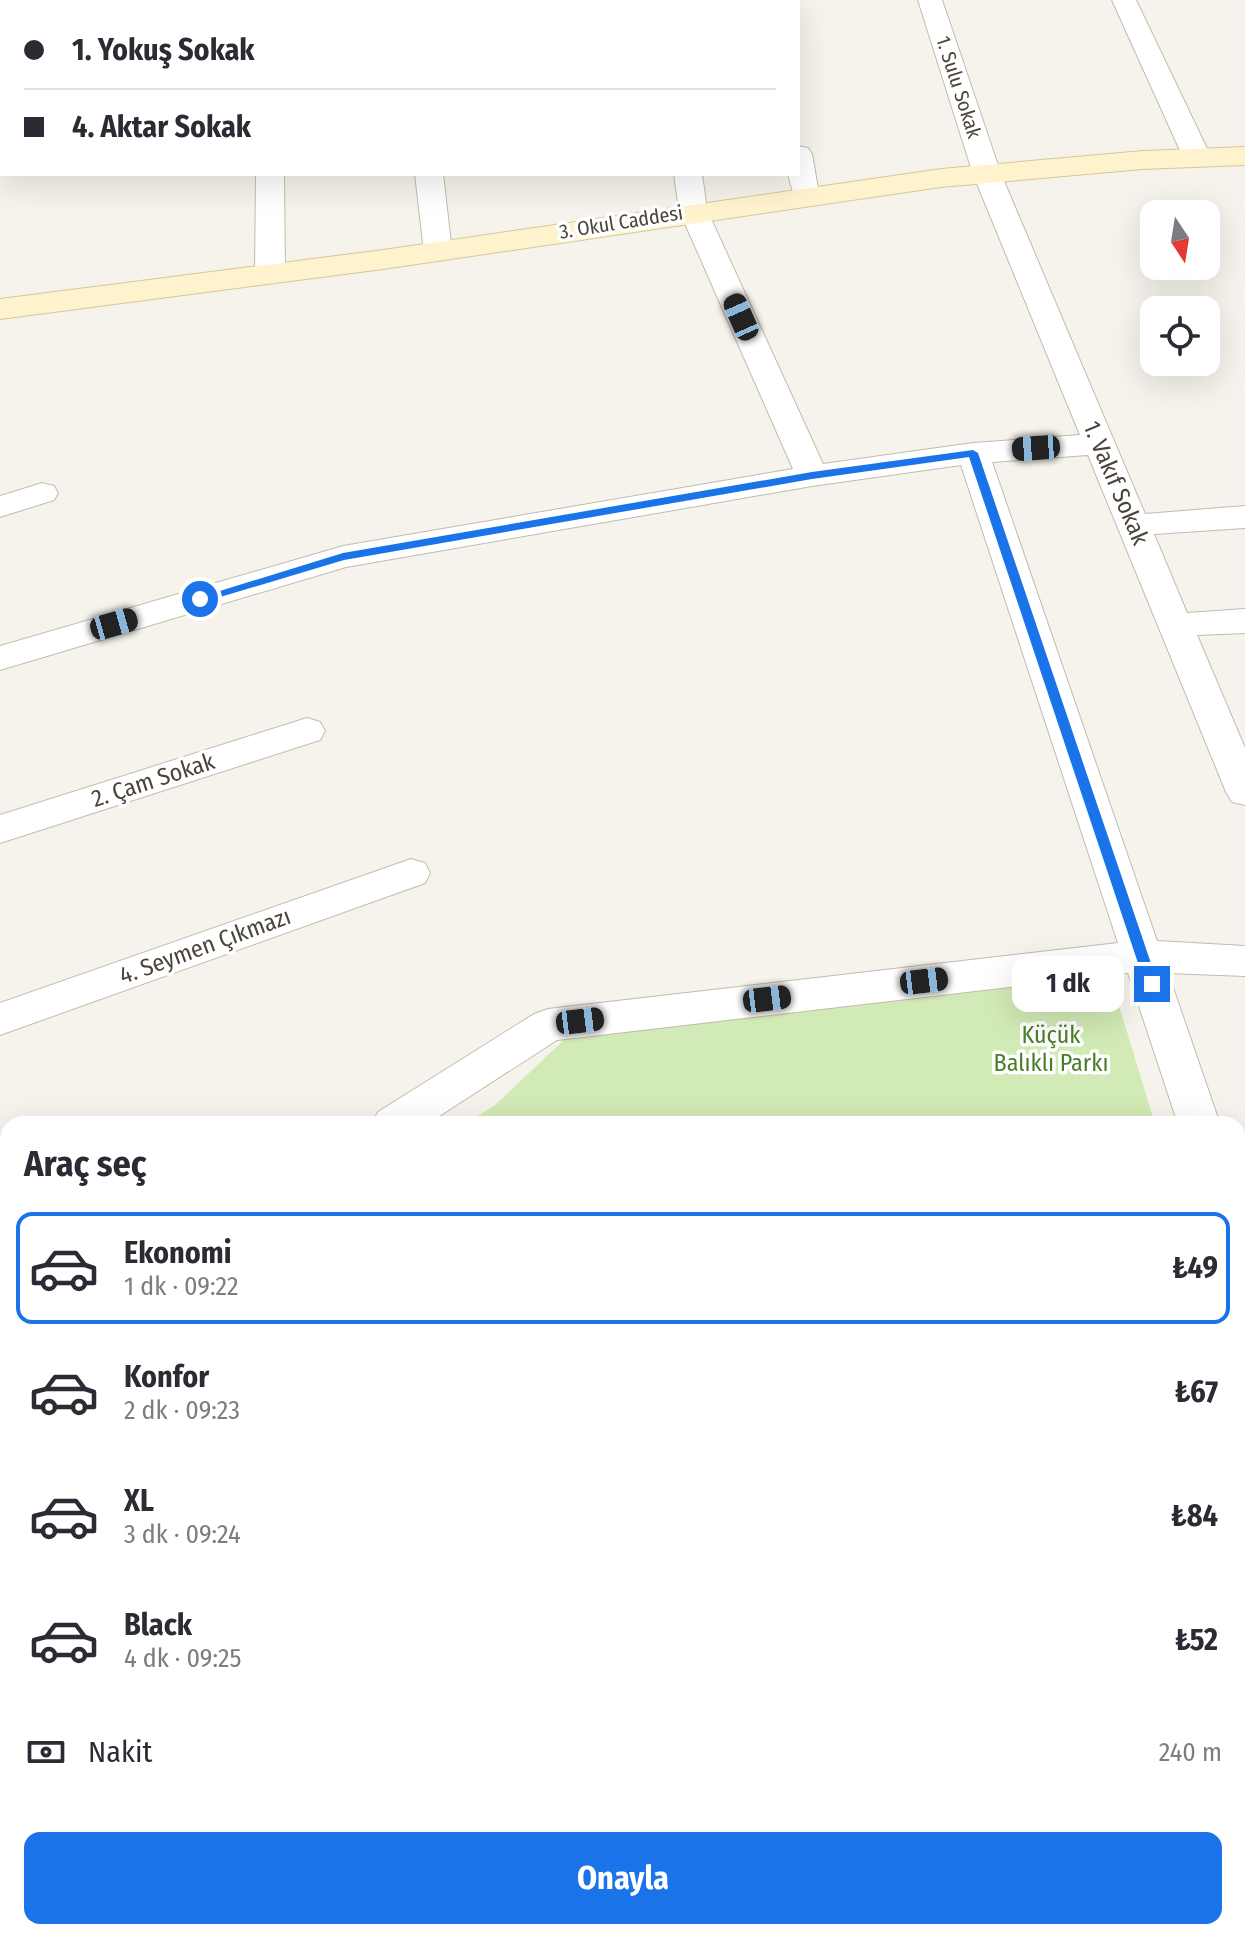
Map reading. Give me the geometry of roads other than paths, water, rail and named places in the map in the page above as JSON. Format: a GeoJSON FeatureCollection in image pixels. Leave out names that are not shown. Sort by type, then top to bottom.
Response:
{"type":"FeatureCollection","features":[{"type":"Feature","properties":{"kind":"main road","name":"3. Okul Caddesi"},"geometry":{"type":"LineString","coordinates":[[0,309],[438,252],[805,194],[987,174],[1245,156]]}},
{"type":"Feature","properties":{"kind":"street","name":"1. Sulu Sokak"},"geometry":{"type":"LineString","coordinates":[[930,0],[987,174]]}},
{"type":"Feature","properties":{"kind":"street"},"geometry":{"type":"LineString","coordinates":[[1124,0],[1197,157]]}},
{"type":"Feature","properties":{"kind":"street"},"geometry":{"type":"LineString","coordinates":[[800,165],[805,194]]}},
{"type":"Feature","properties":{"kind":"street","name":"1. Vakıf Sokak"},"geometry":{"type":"LineString","coordinates":[[987,174],[1099,444],[1241,772]]}},
{"type":"Feature","properties":{"kind":"street"},"geometry":{"type":"LineString","coordinates":[[270,176],[270,274]]}},
{"type":"Feature","properties":{"kind":"street"},"geometry":{"type":"LineString","coordinates":[[429,176],[438,252]]}},
{"type":"Feature","properties":{"kind":"street"},"geometry":{"type":"LineString","coordinates":[[688,176],[693,210],[812,476]]}},
{"type":"Feature","properties":{"kind":"street"},"geometry":{"type":"LineString","coordinates":[[0,658],[343,557],[812,476],[973,453],[1099,444]]}},
{"type":"Feature","properties":{"kind":"street"},"geometry":{"type":"LineString","coordinates":[[973,453],[1196,1116]]}},
{"type":"Feature","properties":{"kind":"street"},"geometry":{"type":"LineString","coordinates":[[0,507],[42,493]]}},
{"type":"Feature","properties":{"kind":"street"},"geometry":{"type":"LineString","coordinates":[[1134,525],[1245,517]]}},
{"type":"Feature","properties":{"kind":"street"},"geometry":{"type":"LineString","coordinates":[[1176,625],[1245,621]]}},
{"type":"Feature","properties":{"kind":"street","name":"2. Çam Sokak"},"geometry":{"type":"LineString","coordinates":[[0,829],[307,731]]}},
{"type":"Feature","properties":{"kind":"street","name":"4. Seymen Çıkmazı"},"geometry":{"type":"LineString","coordinates":[[0,1019],[411,873]]}},
{"type":"Feature","properties":{"kind":"street"},"geometry":{"type":"LineString","coordinates":[[406,1116],[548,1025],[1142,956],[1245,961]]}},
{"type":"Feature","properties":{"kind":"park label","name":"Küçük Balıklı Parkı"},"geometry":{"type":"Point","coordinates":[1051,1049]}}]}
